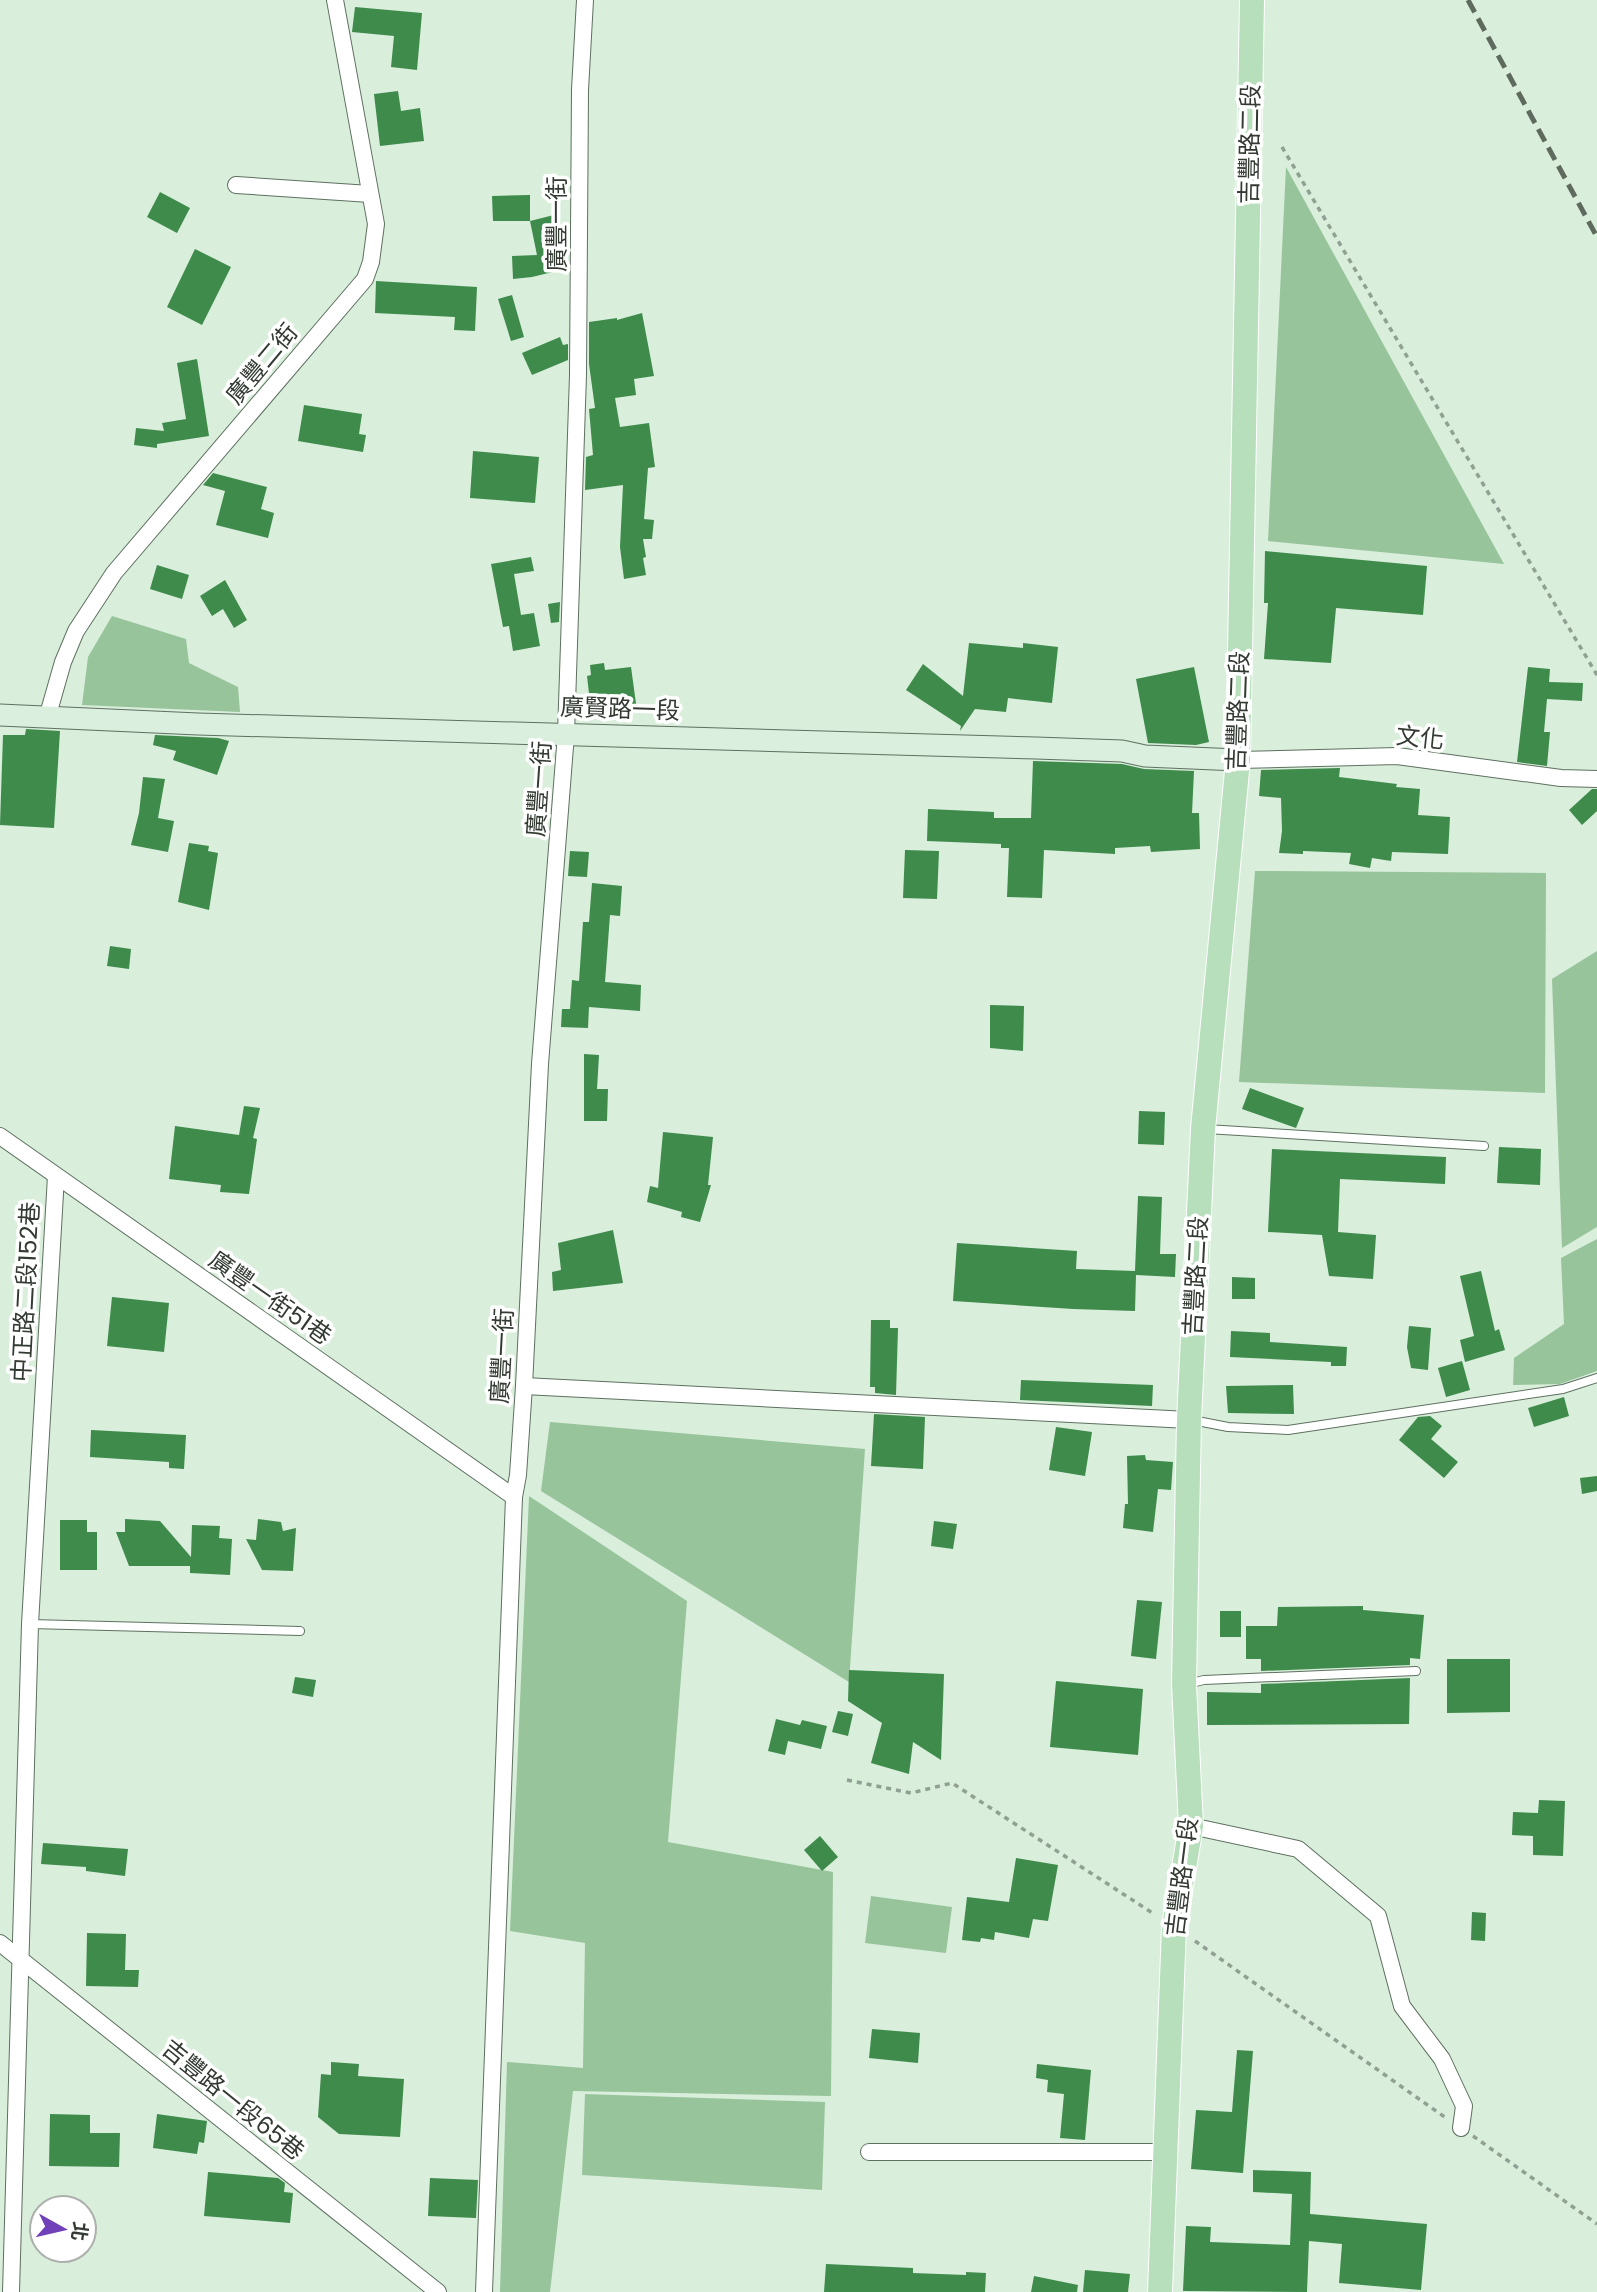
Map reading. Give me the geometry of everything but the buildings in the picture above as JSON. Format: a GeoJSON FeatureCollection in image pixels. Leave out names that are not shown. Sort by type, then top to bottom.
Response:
{"type":"FeatureCollection","features":[{"type":"Feature","properties":{"kind":"main road","name":"吉豐路二段"},"geometry":{"type":"LineString","coordinates":[[1189,1419],[1203,1129],[1238,760],[1252,0]]}},
{"type":"Feature","properties":{"kind":"main road","name":"吉豐路一段"},"geometry":{"type":"LineString","coordinates":[[1160,2292],[1174,1927],[1191,1826],[1184,1684],[1189,1419]]}},
{"type":"Feature","properties":{"kind":"street","name":"廣豐二街"},"geometry":{"type":"LineString","coordinates":[[47,718],[62,662],[76,631],[114,573],[365,279],[371,262],[376,223],[335,0]]}},
{"type":"Feature","properties":{"kind":"street","name":"廣豐一街"},"geometry":{"type":"LineString","coordinates":[[484,2292],[514,1497],[524,1386],[540,1064],[566,734],[578,375],[580,90],[585,0]]}},
{"type":"Feature","properties":{"kind":"street"},"geometry":{"type":"LineString","coordinates":[[236,185],[370,194]]}},
{"type":"Feature","properties":{"kind":"street","name":"廣賢路一段"},"geometry":{"type":"LineString","coordinates":[[0,715],[198,724],[1098,750],[1145,756],[1238,760]]}},
{"type":"Feature","properties":{"kind":"street","name":"文化"},"geometry":{"type":"LineString","coordinates":[[1238,760],[1397,756],[1561,779],[1597,779]]}},
{"type":"Feature","properties":{"kind":"street","name":"廣豐一街51巷"},"geometry":{"type":"LineString","coordinates":[[0,1136],[514,1497]]}},
{"type":"Feature","properties":{"kind":"street","name":"中正路二段152巷"},"geometry":{"type":"LineString","coordinates":[[11,2292],[30,1624],[56,1176]]}},
{"type":"Feature","properties":{"kind":"street"},"geometry":{"type":"LineString","coordinates":[[524,1386],[1189,1419]]}},
{"type":"Feature","properties":{"kind":"street"},"geometry":{"type":"LineString","coordinates":[[1191,1826],[1298,1849],[1378,1916],[1402,2006],[1442,2059],[1464,2106],[1461,2128]]}},
{"type":"Feature","properties":{"kind":"street","name":"吉豐路一段65巷"},"geometry":{"type":"LineString","coordinates":[[0,1943],[438,2292]]}},
{"type":"Feature","properties":{"kind":"street"},"geometry":{"type":"LineString","coordinates":[[869,2152],[1166,2152]]}},
{"type":"Feature","properties":{"kind":"lane"},"geometry":{"type":"LineString","coordinates":[[1203,1129],[1484,1146]]}},
{"type":"Feature","properties":{"kind":"lane"},"geometry":{"type":"LineString","coordinates":[[1189,1419],[1228,1427],[1288,1430],[1563,1389],[1597,1378]]}},
{"type":"Feature","properties":{"kind":"lane"},"geometry":{"type":"LineString","coordinates":[[30,1624],[300,1631]]}},
{"type":"Feature","properties":{"kind":"lane"},"geometry":{"type":"LineString","coordinates":[[1184,1684],[1204,1680],[1416,1671]]}},
{"type":"Feature","properties":{"kind":"path"},"geometry":{"type":"LineString","coordinates":[[1282,147],[1597,675]]}},
{"type":"Feature","properties":{"kind":"path"},"geometry":{"type":"LineString","coordinates":[[847,1780],[911,1793],[952,1783],[1174,1927],[1597,2224]]}},
{"type":"Feature","properties":{"kind":"green space"},"geometry":{"type":"Polygon","coordinates":[[[1286,167],[1504,564],[1268,541],[1286,167]]]}},
{"type":"Feature","properties":{"kind":"green space"},"geometry":{"type":"Polygon","coordinates":[[[112,616],[186,639],[189,663],[238,687],[240,712],[82,705],[88,657],[112,616]]]}},
{"type":"Feature","properties":{"kind":"green space"},"geometry":{"type":"Polygon","coordinates":[[[1255,871],[1546,873],[1545,1093],[1239,1082],[1255,871]]]}},
{"type":"Feature","properties":{"kind":"green space"},"geometry":{"type":"Polygon","coordinates":[[[1597,951],[1597,1227],[1562,1248],[1552,979],[1597,951]]]}},
{"type":"Feature","properties":{"kind":"green space"},"geometry":{"type":"Polygon","coordinates":[[[1597,1239],[1597,1371],[1560,1384],[1513,1385],[1514,1358],[1564,1324],[1561,1258],[1597,1239]]]}},
{"type":"Feature","properties":{"kind":"green space"},"geometry":{"type":"Polygon","coordinates":[[[550,1422],[865,1449],[849,1682],[541,1491],[550,1422]]]}},
{"type":"Feature","properties":{"kind":"green space"},"geometry":{"type":"Polygon","coordinates":[[[529,1496],[687,1601],[668,1842],[833,1872],[831,2096],[573,2091],[550,2292],[500,2292],[507,2062],[583,2068],[585,1943],[510,1931],[529,1496]]]}},
{"type":"Feature","properties":{"kind":"green space"},"geometry":{"type":"Polygon","coordinates":[[[871,1896],[952,1907],[946,1953],[865,1943],[871,1896]]]}},
{"type":"Feature","properties":{"kind":"green space"},"geometry":{"type":"Polygon","coordinates":[[[585,2094],[825,2102],[822,2190],[582,2175],[585,2094]]]}},
{"type":"Feature","properties":{"kind":"railway"},"geometry":{"type":"LineString","coordinates":[[1468,0],[1597,237]]}}]}
